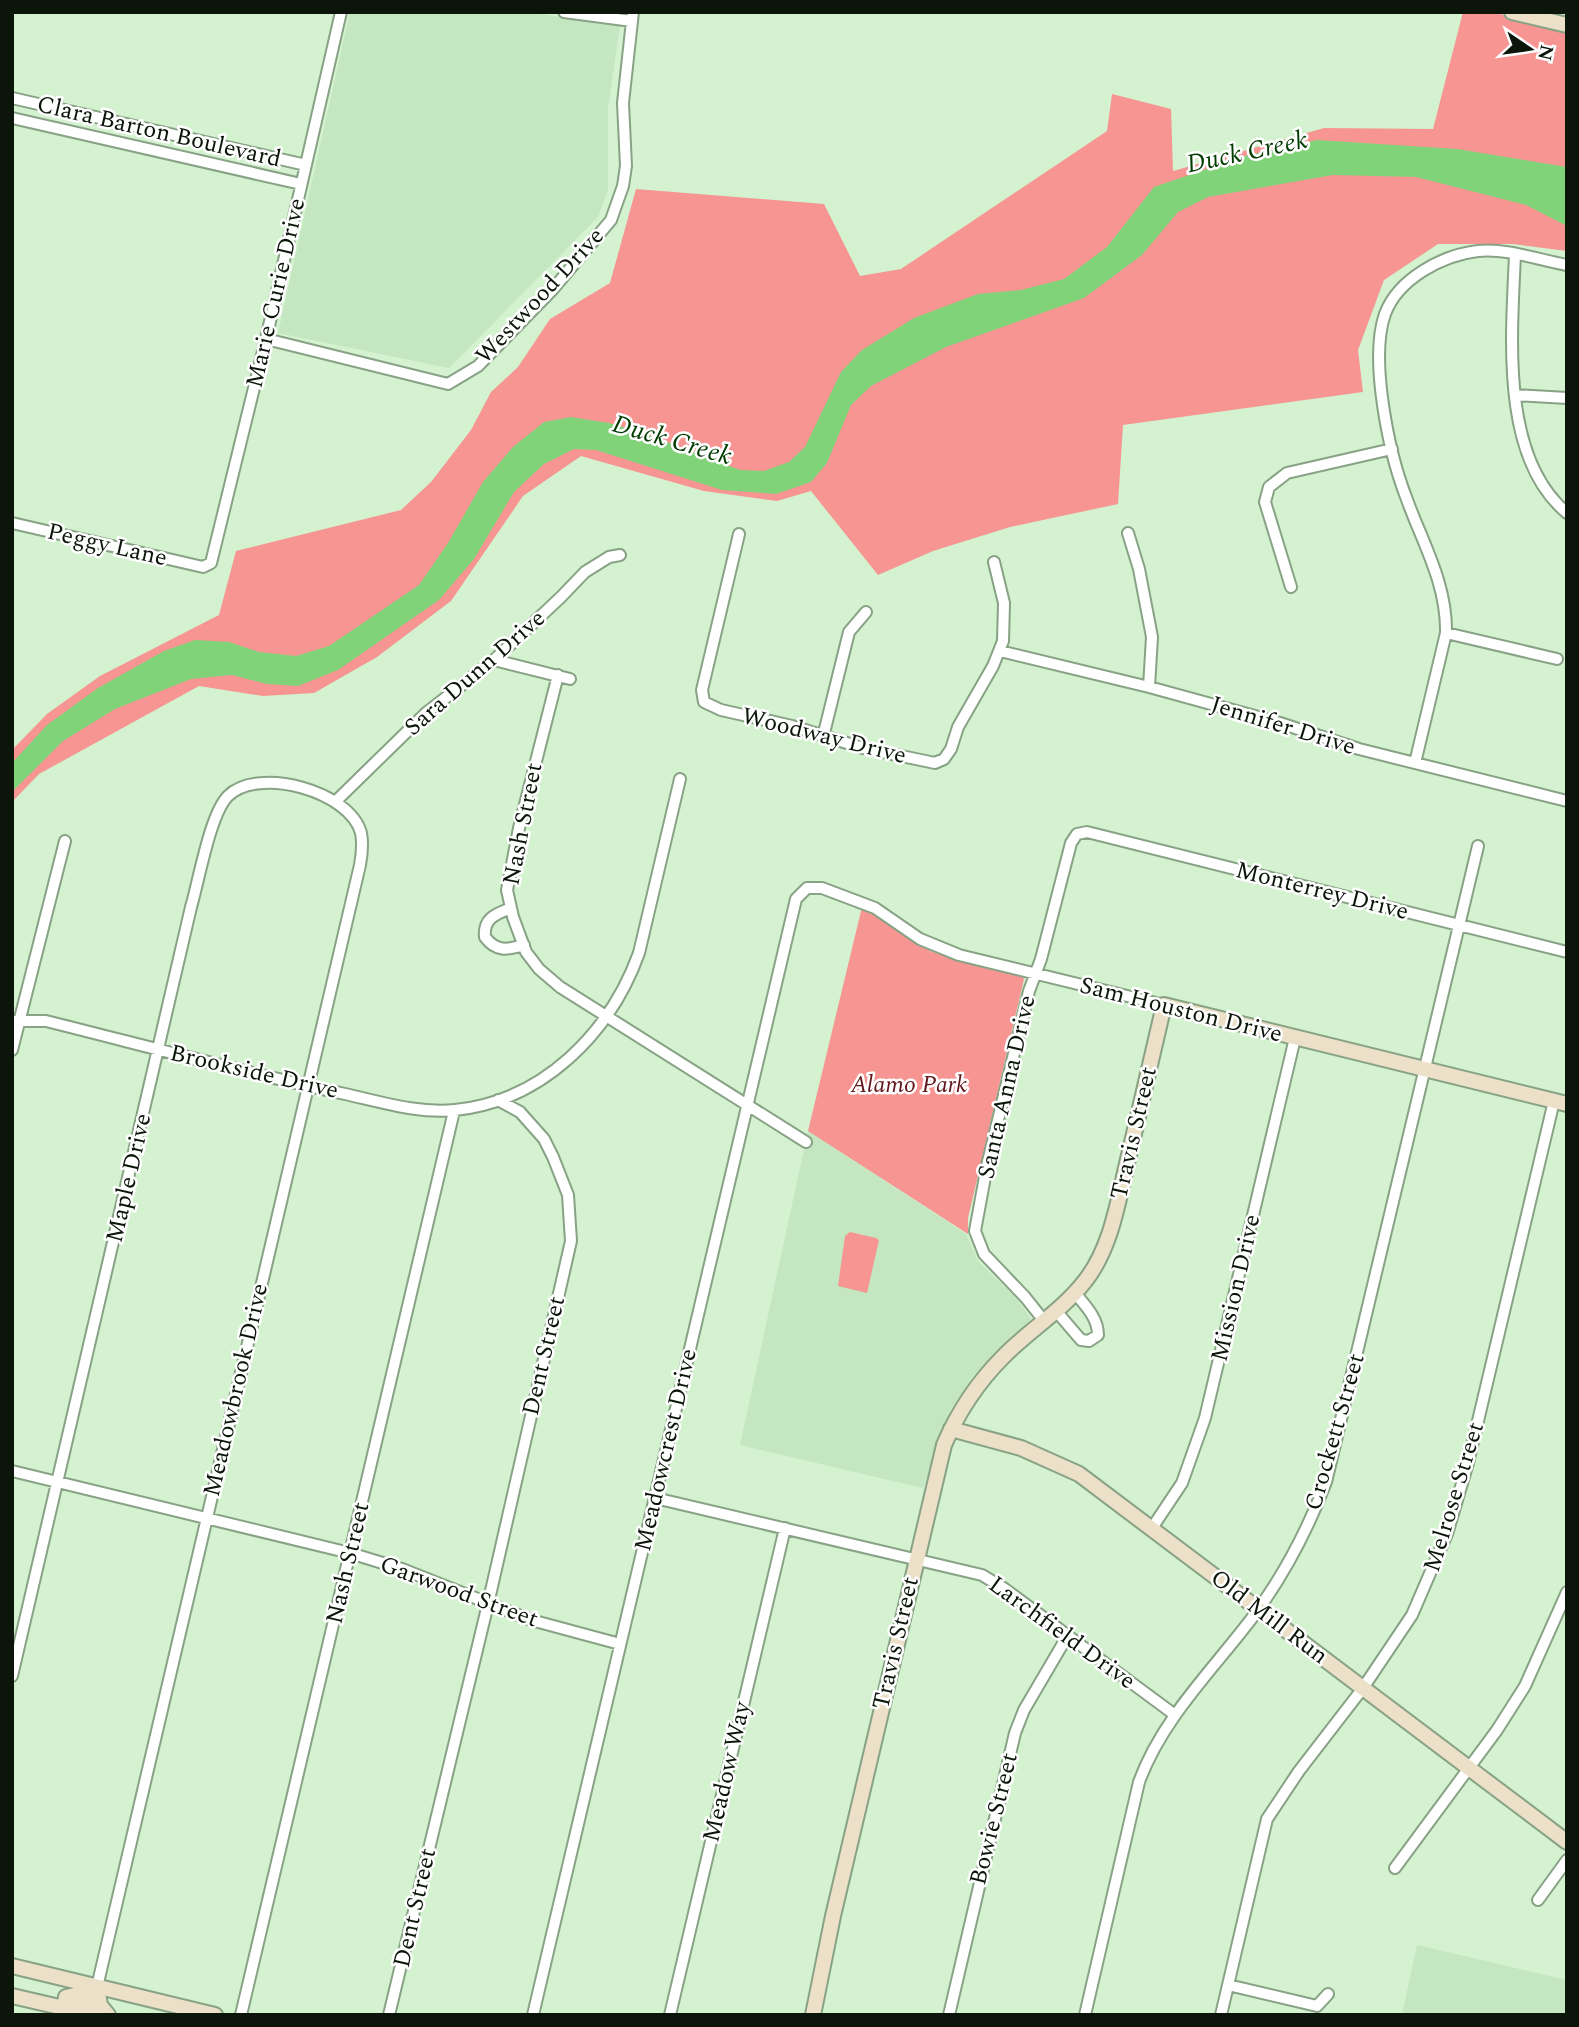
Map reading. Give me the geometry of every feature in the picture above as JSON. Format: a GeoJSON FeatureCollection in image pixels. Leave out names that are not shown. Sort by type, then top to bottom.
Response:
{"type":"FeatureCollection","features":[{"type":"Feature","properties":{"kind":"street","name":"Marie Curie Drive"},"geometry":{"type":"LineString","coordinates":[[203,568],[211,563],[341,12]]}},
{"type":"Feature","properties":{"kind":"street"},"geometry":{"type":"LineString","coordinates":[[564,12],[632,17]]}},
{"type":"Feature","properties":{"kind":"street"},"geometry":{"type":"LineString","coordinates":[[1512,12],[1567,25]]}},
{"type":"Feature","properties":{"kind":"street","name":"Westwood Drive"},"geometry":{"type":"LineString","coordinates":[[266,339],[448,383],[478,366],[553,289],[611,220],[623,186],[626,166],[623,103],[632,17]]}},
{"type":"Feature","properties":{"kind":"street","name":"Clara Barton Boulevard"},"geometry":{"type":"LineString","coordinates":[[12,98],[306,165]]}},
{"type":"Feature","properties":{"kind":"street","name":"Clara Barton Boulevard"},"geometry":{"type":"LineString","coordinates":[[12,118],[302,184]]}},
{"type":"Feature","properties":{"kind":"street"},"geometry":{"type":"LineString","coordinates":[[1415,763],[1446,633],[1443,592],[1405,495],[1392,449],[1384,408],[1379,348],[1382,324],[1390,304],[1421,273],[1449,257],[1479,251],[1515,254],[1567,265]]}},
{"type":"Feature","properties":{"kind":"street"},"geometry":{"type":"LineString","coordinates":[[1515,254],[1511,359],[1514,395],[1526,449],[1547,492],[1567,513]]}},
{"type":"Feature","properties":{"kind":"street"},"geometry":{"type":"LineString","coordinates":[[1514,395],[1567,398]]}},
{"type":"Feature","properties":{"kind":"street"},"geometry":{"type":"LineString","coordinates":[[1291,587],[1265,502],[1269,486],[1287,473],[1392,449]]}},
{"type":"Feature","properties":{"kind":"street","name":"Peggy Lane"},"geometry":{"type":"LineString","coordinates":[[12,523],[203,568]]}},
{"type":"Feature","properties":{"kind":"street"},"geometry":{"type":"LineString","coordinates":[[1128,533],[1139,569],[1152,637],[1149,687]]}},
{"type":"Feature","properties":{"kind":"street","name":"Woodway Drive"},"geometry":{"type":"LineString","coordinates":[[739,534],[702,690],[704,702],[721,710],[934,763],[944,759],[951,749],[967,709],[1000,651]]}},
{"type":"Feature","properties":{"kind":"street","name":"Sara Dunn Drive"},"geometry":{"type":"LineString","coordinates":[[336,801],[426,713],[494,660],[584,572],[609,557],[620,555]]}},
{"type":"Feature","properties":{"kind":"street"},"geometry":{"type":"LineString","coordinates":[[994,562],[1004,603],[1005,621],[1000,651]]}},
{"type":"Feature","properties":{"kind":"street"},"geometry":{"type":"LineString","coordinates":[[823,737],[849,632],[866,612]]}},
{"type":"Feature","properties":{"kind":"street"},"geometry":{"type":"LineString","coordinates":[[1446,633],[1557,660]]}},
{"type":"Feature","properties":{"kind":"street","name":"Jennifer Drive"},"geometry":{"type":"LineString","coordinates":[[1000,651],[1149,687],[1280,723],[1359,749],[1567,801]]}},
{"type":"Feature","properties":{"kind":"street"},"geometry":{"type":"LineString","coordinates":[[494,660],[570,679]]}},
{"type":"Feature","properties":{"kind":"street","name":"Nash Street"},"geometry":{"type":"LineString","coordinates":[[558,675],[519,828],[508,890],[511,908],[524,945],[539,969],[560,987],[606,1017]]}},
{"type":"Feature","properties":{"kind":"street"},"geometry":{"type":"LineString","coordinates":[[498,1100],[533,1085],[568,1062],[606,1017],[630,978],[639,953],[680,779]]}},
{"type":"Feature","properties":{"kind":"street","name":"Maple Drive"},"geometry":{"type":"LineString","coordinates":[[12,1676],[191,907],[218,809],[229,795],[243,786],[259,782],[280,782],[336,801]]}},
{"type":"Feature","properties":{"kind":"street","name":"Meadowbrook Drive"},"geometry":{"type":"LineString","coordinates":[[97,1987],[362,849],[361,831],[351,814],[336,801]]}},
{"type":"Feature","properties":{"kind":"street","name":"Monterrey Drive"},"geometry":{"type":"LineString","coordinates":[[1077,834],[1087,832],[1567,952]]}},
{"type":"Feature","properties":{"kind":"street","name":"Santa Anna Drive"},"geometry":{"type":"LineString","coordinates":[[1045,1322],[1026,1297],[984,1254],[975,1231],[990,1153],[1034,974],[1041,959],[1071,842],[1077,834]]}},
{"type":"Feature","properties":{"kind":"street"},"geometry":{"type":"LineString","coordinates":[[12,1051],[16,1021],[65,841]]}},
{"type":"Feature","properties":{"kind":"street","name":"Crockett Street"},"geometry":{"type":"LineString","coordinates":[[1085,2015],[1139,1782],[1150,1753],[1175,1716],[1259,1609],[1313,1514],[1326,1482],[1478,846]]}},
{"type":"Feature","properties":{"kind":"street","name":"Sam Houston Drive"},"geometry":{"type":"LineString","coordinates":[[807,888],[822,888],[875,908],[920,939],[959,955],[1560,1103]]}},
{"type":"Feature","properties":{"kind":"street","name":"Meadowcrest Drive"},"geometry":{"type":"LineString","coordinates":[[533,2015],[789,923],[796,899],[807,888]]}},
{"type":"Feature","properties":{"kind":"street"},"geometry":{"type":"LineString","coordinates":[[511,908],[487,921],[485,937],[499,949],[507,950],[524,945]]}},
{"type":"Feature","properties":{"kind":"street","name":"Travis Street"},"geometry":{"type":"LineString","coordinates":[[813,2015],[833,1916],[940,1459],[951,1429],[972,1392],[1003,1357],[1057,1312],[1075,1293],[1087,1280],[1101,1254],[1113,1218],[1164,1006]]}},
{"type":"Feature","properties":{"kind":"street"},"geometry":{"type":"LineString","coordinates":[[606,1017],[806,1142]]}},
{"type":"Feature","properties":{"kind":"street","name":"Brookside Drive"},"geometry":{"type":"LineString","coordinates":[[16,1021],[46,1021],[307,1086],[422,1110],[454,1111],[498,1100]]}},
{"type":"Feature","properties":{"kind":"street","name":"Mission Drive"},"geometry":{"type":"LineString","coordinates":[[1152,1528],[1182,1483],[1205,1418],[1295,1038]]}},
{"type":"Feature","properties":{"kind":"street","name":"Dent Street"},"geometry":{"type":"LineString","coordinates":[[389,2015],[488,1604],[571,1241],[568,1195],[544,1139],[520,1112],[498,1100]]}},
{"type":"Feature","properties":{"kind":"street","name":"Melrose Street"},"geometry":{"type":"LineString","coordinates":[[1221,2015],[1267,1819],[1363,1688],[1412,1615],[1447,1534],[1468,1463],[1560,1103]]}},
{"type":"Feature","properties":{"kind":"street","name":"Nash Street"},"geometry":{"type":"LineString","coordinates":[[241,2015],[454,1111]]}},
{"type":"Feature","properties":{"kind":"street"},"geometry":{"type":"LineString","coordinates":[[1057,1312],[1081,1340],[1089,1341],[1098,1335],[1093,1317],[1075,1293]]}},
{"type":"Feature","properties":{"kind":"street","name":"Old Mill Run"},"geometry":{"type":"LineString","coordinates":[[951,1429],[1021,1448],[1079,1474],[1567,1842]]}},
{"type":"Feature","properties":{"kind":"street","name":"Garwood Street"},"geometry":{"type":"LineString","coordinates":[[12,1471],[350,1553],[402,1569],[531,1620],[620,1644]]}},
{"type":"Feature","properties":{"kind":"street","name":"Larchfield Drive"},"geometry":{"type":"LineString","coordinates":[[655,1498],[982,1574],[1175,1716]]}},
{"type":"Feature","properties":{"kind":"street","name":"Meadow Way"},"geometry":{"type":"LineString","coordinates":[[670,2015],[785,1528]]}},
{"type":"Feature","properties":{"kind":"street"},"geometry":{"type":"LineString","coordinates":[[1395,1868],[1469,1769],[1525,1686],[1567,1592]]}},
{"type":"Feature","properties":{"kind":"street","name":"Bowie Street"},"geometry":{"type":"LineString","coordinates":[[949,2015],[1015,1733],[1024,1710],[1068,1635]]}},
{"type":"Feature","properties":{"kind":"street"},"geometry":{"type":"LineString","coordinates":[[1538,1900],[1567,1860]]}},
{"type":"Feature","properties":{"kind":"street"},"geometry":{"type":"LineString","coordinates":[[12,1966],[178,2010],[215,2015]]}},
{"type":"Feature","properties":{"kind":"street"},"geometry":{"type":"LineString","coordinates":[[40,1973],[57,1990],[63,2011]]}},
{"type":"Feature","properties":{"kind":"street"},"geometry":{"type":"LineString","coordinates":[[1228,1985],[1317,2006],[1328,1994]]}},
{"type":"Feature","properties":{"kind":"street"},"geometry":{"type":"LineString","coordinates":[[63,2011],[66,1997],[97,1987]]}},
{"type":"Feature","properties":{"kind":"street"},"geometry":{"type":"LineString","coordinates":[[97,1987],[100,2005],[108,2015]]}},
{"type":"Feature","properties":{"kind":"street"},"geometry":{"type":"LineString","coordinates":[[12,1996],[63,2011],[94,2015]]}},
{"type":"Feature","properties":{"kind":"shaded area"},"geometry":{"type":"Polygon","coordinates":[[[350,12],[525,12],[620,25],[608,108],[608,190],[598,217],[449,368],[278,333],[350,12]]]}},
{"type":"Feature","properties":{"kind":"shaded area"},"geometry":{"type":"Polygon","coordinates":[[[1317,140],[1457,149],[1567,167],[1567,226],[1526,205],[1416,177],[1333,175],[1208,197],[1178,212],[1142,255],[1084,298],[946,347],[871,386],[851,405],[827,463],[811,482],[776,494],[722,490],[596,450],[574,449],[544,464],[514,492],[474,559],[439,600],[338,670],[298,686],[267,684],[232,675],[191,679],[115,709],[63,741],[12,792],[12,763],[47,725],[98,688],[164,651],[195,640],[229,642],[259,652],[296,656],[329,646],[419,585],[448,543],[483,482],[513,447],[544,422],[571,417],[609,423],[649,435],[740,470],[764,471],[789,462],[805,447],[841,372],[862,350],[914,318],[978,294],[1021,290],[1064,279],[1107,247],[1154,187],[1245,156],[1317,140]]]}},
{"type":"Feature","properties":{"kind":"shaded area"},"geometry":{"type":"Polygon","coordinates":[[[808,1131],[966,1234],[978,1261],[1016,1298],[1031,1319],[972,1377],[950,1411],[923,1488],[740,1445],[808,1131]]]}},
{"type":"Feature","properties":{"kind":"shaded area"},"geometry":{"type":"Polygon","coordinates":[[[1417,1945],[1567,1980],[1567,2015],[1402,2015],[1417,1945]]]}},
{"type":"Feature","properties":{"kind":"green space"},"geometry":{"type":"Polygon","coordinates":[[[1463,12],[1492,12],[1567,31],[1567,251],[1513,244],[1438,244],[1384,280],[1358,350],[1363,392],[1123,425],[1118,504],[1010,527],[933,551],[878,575],[811,491],[777,501],[704,491],[581,456],[523,496],[451,601],[377,657],[314,693],[263,696],[199,686],[39,774],[12,802],[12,750],[47,714],[100,676],[219,615],[236,551],[401,510],[431,482],[471,430],[491,392],[518,367],[550,319],[610,283],[636,189],[824,204],[860,276],[901,269],[1107,131],[1112,94],[1171,109],[1173,171],[1324,128],[1433,129],[1463,12]]]}},
{"type":"Feature","properties":{"kind":"green space","name":"Alamo Park"},"geometry":{"type":"Polygon","coordinates":[[[862,907],[930,951],[1022,976],[1024,979],[968,1218],[968,1234],[808,1131],[862,907]]]}},
{"type":"Feature","properties":{"kind":"green space"},"geometry":{"type":"Polygon","coordinates":[[[850,1232],[879,1240],[867,1293],[838,1286],[845,1236],[850,1232]]]}},
{"type":"Feature","properties":{"kind":"water label","name":"Duck Creek"},"geometry":{"type":"Point","coordinates":[1247,152]}},
{"type":"Feature","properties":{"kind":"water label","name":"Duck Creek"},"geometry":{"type":"Point","coordinates":[672,440]}}]}
